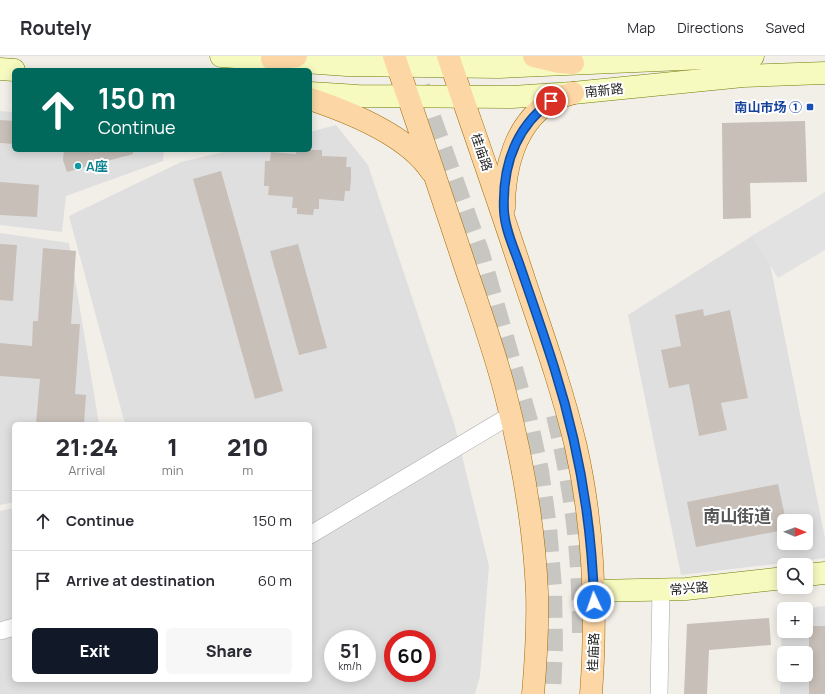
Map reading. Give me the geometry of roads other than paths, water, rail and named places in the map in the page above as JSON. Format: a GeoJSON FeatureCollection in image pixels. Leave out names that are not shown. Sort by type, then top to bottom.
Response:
{"type":"FeatureCollection","features":[{"type":"Feature","properties":{"kind":"main road","name":"南新路"},"geometry":{"type":"LineString","coordinates":[[221,56],[347,65],[396,61],[450,61],[499,67],[754,56]]}},
{"type":"Feature","properties":{"kind":"main road"},"geometry":{"type":"LineString","coordinates":[[272,59],[296,56]]}},
{"type":"Feature","properties":{"kind":"main road"},"geometry":{"type":"LineString","coordinates":[[534,56],[559,62],[572,63]]}},
{"type":"Feature","properties":{"kind":"main road"},"geometry":{"type":"LineString","coordinates":[[396,61],[490,341],[505,391],[522,467],[534,553],[537,591],[537,626],[533,694]]}},
{"type":"Feature","properties":{"kind":"main road","name":"桂庙路"},"geometry":{"type":"LineString","coordinates":[[450,61],[554,367],[576,447],[586,505],[594,591],[592,694]]}},
{"type":"Feature","properties":{"kind":"main road"},"geometry":{"type":"LineString","coordinates":[[0,69],[12,70]]}},
{"type":"Feature","properties":{"kind":"main road","name":"南新路"},"geometry":{"type":"LineString","coordinates":[[312,93],[358,96],[512,97],[573,93],[743,76],[825,73]]}},
{"type":"Feature","properties":{"kind":"main road"},"geometry":{"type":"LineString","coordinates":[[507,227],[504,210],[505,187],[510,162],[516,143],[524,128],[541,109],[551,101],[573,93]]}},
{"type":"Feature","properties":{"kind":"main road"},"geometry":{"type":"LineString","coordinates":[[312,100],[347,113],[395,139],[420,158],[437,180]]}},
{"type":"Feature","properties":{"kind":"main road"},"geometry":{"type":"LineString","coordinates":[[813,574],[825,573]]}},
{"type":"Feature","properties":{"kind":"main road","name":"常兴路"},"geometry":{"type":"LineString","coordinates":[[594,591],[686,589],[777,579]]}},
{"type":"Feature","properties":{"kind":"street"},"geometry":{"type":"LineString","coordinates":[[312,534],[510,415]]}},
{"type":"Feature","properties":{"kind":"street"},"geometry":{"type":"LineString","coordinates":[[659,694],[661,590]]}},
{"type":"Feature","properties":{"kind":"street"},"geometry":{"type":"LineString","coordinates":[[0,631],[12,628]]}},
{"type":"Feature","properties":{"kind":"tunnel"},"geometry":{"type":"LineString","coordinates":[[408,56],[479,254],[527,421],[538,471],[546,527],[551,588],[552,646],[550,694]]}},
{"type":"Feature","properties":{"kind":"tunnel"},"geometry":{"type":"LineString","coordinates":[[557,415],[570,478],[577,526],[582,579],[583,643]]}},
{"type":"Feature","properties":{"kind":"place","name":"南山市场 ①"},"geometry":{"type":"Point","coordinates":[810,107]}},
{"type":"Feature","properties":{"kind":"place","name":"A座"},"geometry":{"type":"Point","coordinates":[78,166]}},
{"type":"Feature","properties":{"kind":"district","name":"南山街道"},"geometry":{"type":"Point","coordinates":[737,515]}}]}
